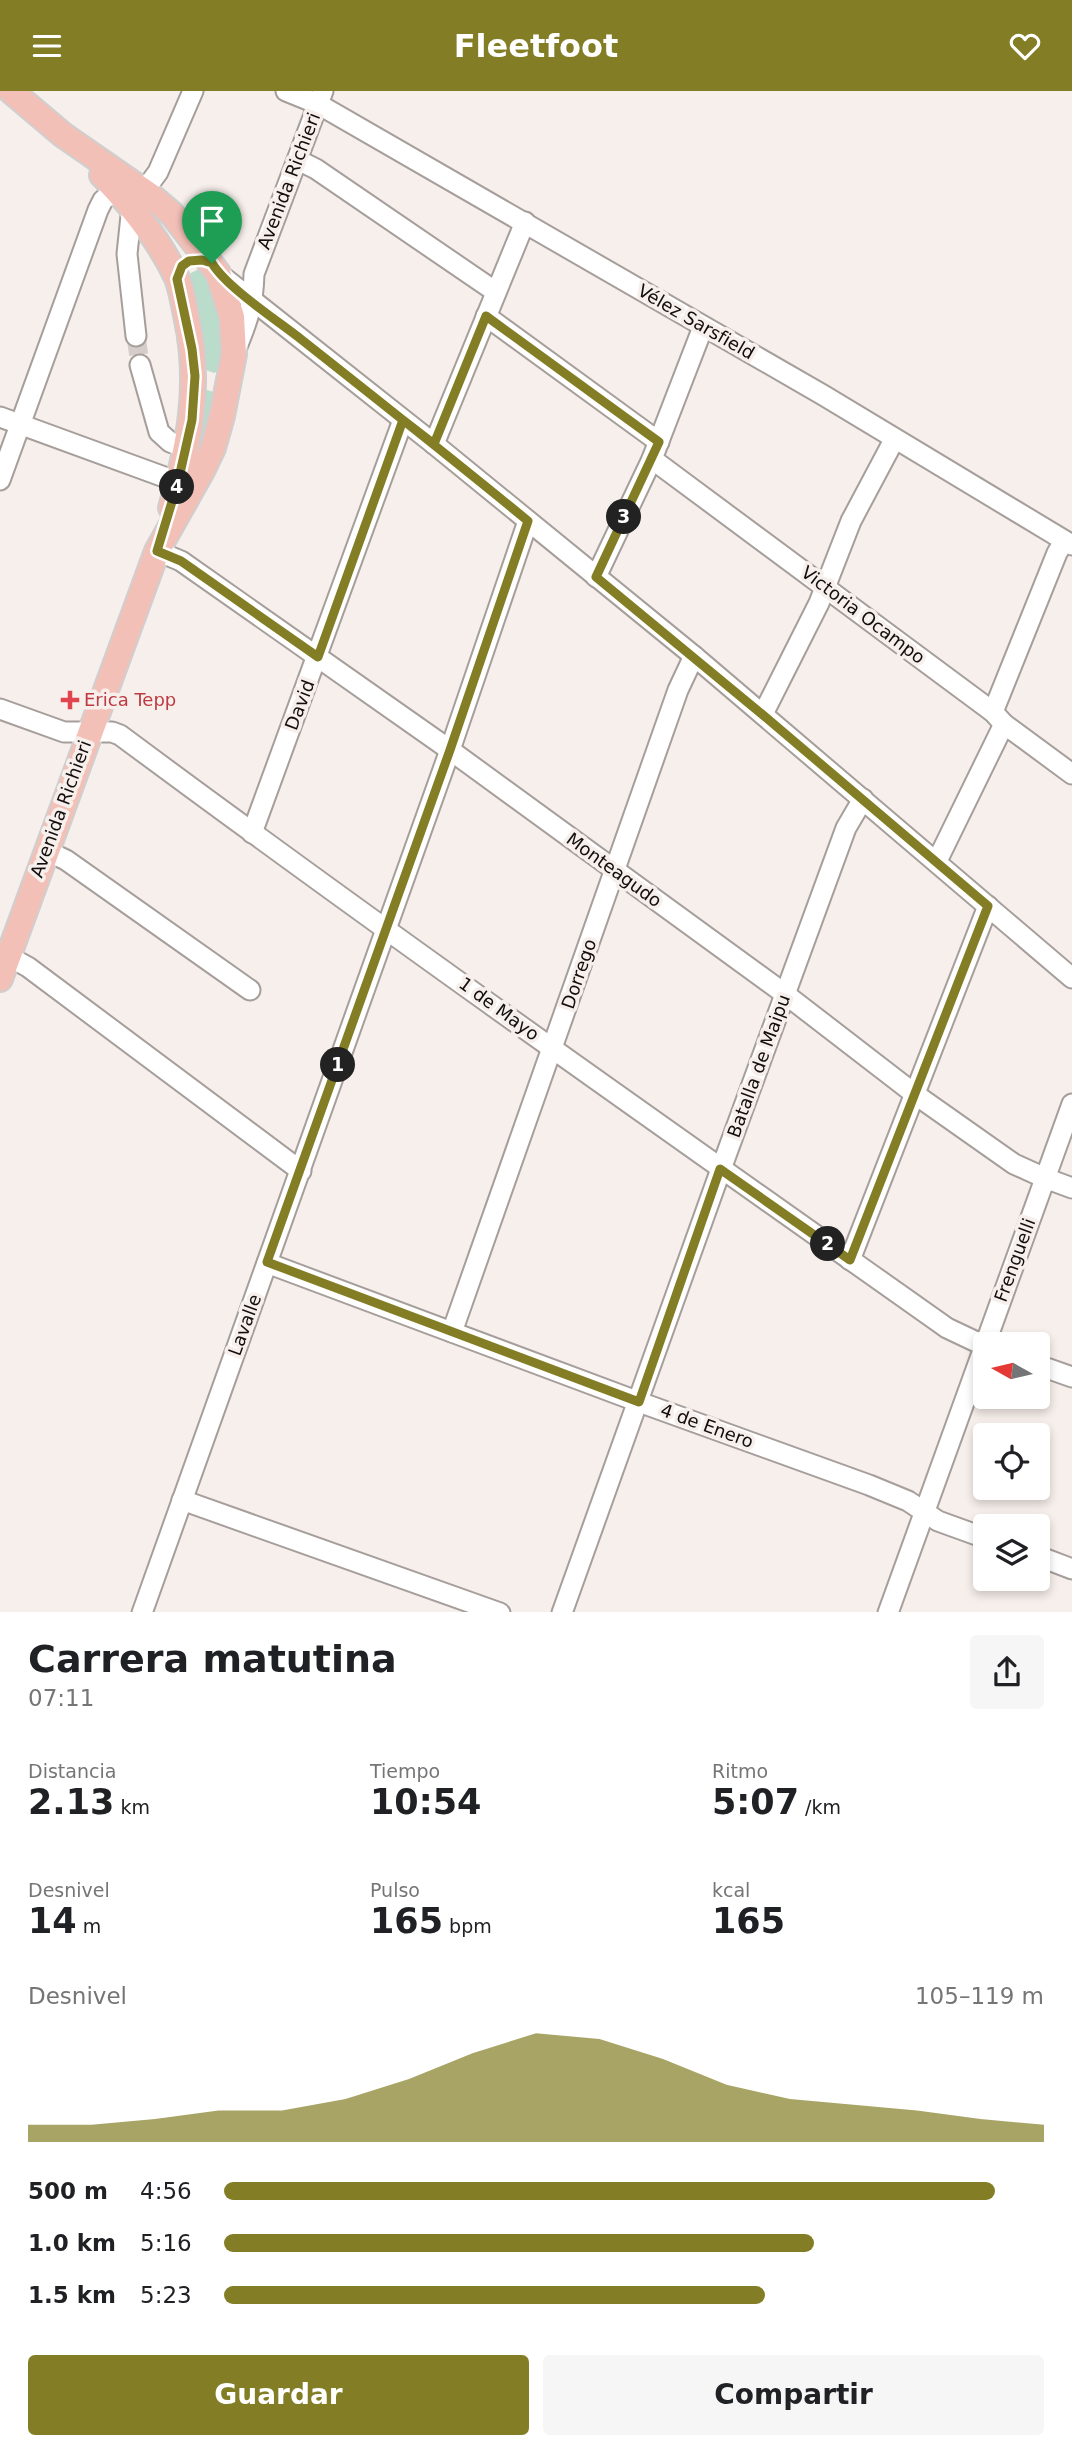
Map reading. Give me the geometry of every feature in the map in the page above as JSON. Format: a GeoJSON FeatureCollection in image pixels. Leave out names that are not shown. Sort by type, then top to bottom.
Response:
{"type":"FeatureCollection","features":[{"type":"Feature","properties":{"kind":"main road"},"geometry":{"type":"LineString","coordinates":[[11,91],[131,196],[172,214],[215,268],[232,317],[234,354]]}},
{"type":"Feature","properties":{"kind":"main road"},"geometry":{"type":"LineString","coordinates":[[131,196],[177,279],[188,326],[195,376],[192,420],[159,547]]}},
{"type":"Feature","properties":{"kind":"main road"},"geometry":{"type":"LineString","coordinates":[[177,279],[182,266],[189,261],[202,260],[215,268]]}},
{"type":"Feature","properties":{"kind":"main road","name":"Avenida Richieri"},"geometry":{"type":"LineString","coordinates":[[4,968],[159,547],[213,448],[234,354]]}},
{"type":"Feature","properties":{"kind":"main road"},"geometry":{"type":"LineString","coordinates":[[195,376],[213,386],[230,381]]}},
{"type":"Feature","properties":{"kind":"street"},"geometry":{"type":"LineString","coordinates":[[0,480],[98,210],[103,200],[131,196],[158,172],[192,91]]}},
{"type":"Feature","properties":{"kind":"street","name":"Vélez Sarsfield"},"geometry":{"type":"LineString","coordinates":[[286,91],[321,98],[525,222],[823,395],[1068,543]]}},
{"type":"Feature","properties":{"kind":"street","name":"Avenida Richieri"},"geometry":{"type":"LineString","coordinates":[[234,354],[253,302],[254,274],[321,98]]}},
{"type":"Feature","properties":{"kind":"street"},"geometry":{"type":"LineString","coordinates":[[298,160],[317,169],[496,292]]}},
{"type":"Feature","properties":{"kind":"street"},"geometry":{"type":"LineString","coordinates":[[131,196],[127,254],[136,337]]}},
{"type":"Feature","properties":{"kind":"street"},"geometry":{"type":"LineString","coordinates":[[434,444],[525,222]]}},
{"type":"Feature","properties":{"kind":"street"},"geometry":{"type":"LineString","coordinates":[[215,268],[253,302],[434,444],[694,656],[1072,978]]}},
{"type":"Feature","properties":{"kind":"street","name":"Victoria Ocampo"},"geometry":{"type":"LineString","coordinates":[[486,316],[824,586],[1072,774]]}},
{"type":"Feature","properties":{"kind":"street"},"geometry":{"type":"LineString","coordinates":[[596,577],[655,451],[703,327]]}},
{"type":"Feature","properties":{"kind":"street"},"geometry":{"type":"LineString","coordinates":[[140,365],[159,432],[170,442],[186,448]]}},
{"type":"Feature","properties":{"kind":"street"},"geometry":{"type":"LineString","coordinates":[[0,417],[178,482]]}},
{"type":"Feature","properties":{"kind":"street","name":"David"},"geometry":{"type":"LineString","coordinates":[[252,833],[403,420]]}},
{"type":"Feature","properties":{"kind":"street"},"geometry":{"type":"LineString","coordinates":[[763,715],[819,603],[851,521],[894,440]]}},
{"type":"Feature","properties":{"kind":"street","name":"Lavalle"},"geometry":{"type":"LineString","coordinates":[[142,1612],[450,750],[528,521]]}},
{"type":"Feature","properties":{"kind":"street"},"geometry":{"type":"LineString","coordinates":[[937,861],[998,718],[1057,552],[1068,543]]}},
{"type":"Feature","properties":{"kind":"street","name":"Monteagudo"},"geometry":{"type":"LineString","coordinates":[[159,547],[450,750],[785,994],[916,1095],[1014,1164],[1072,1188]]}},
{"type":"Feature","properties":{"kind":"street","name":"Dorrego"},"geometry":{"type":"LineString","coordinates":[[452,1332],[678,689],[694,656]]}},
{"type":"Feature","properties":{"kind":"street","name":"1 de Mayo"},"geometry":{"type":"LineString","coordinates":[[0,709],[64,731],[112,732],[120,735],[720,1169],[947,1328],[973,1340]]}},
{"type":"Feature","properties":{"kind":"street","name":"Batalla de Maipu"},"geometry":{"type":"LineString","coordinates":[[562,1612],[720,1169],[846,828],[863,799]]}},
{"type":"Feature","properties":{"kind":"street"},"geometry":{"type":"LineString","coordinates":[[47,851],[66,860],[250,990]]}},
{"type":"Feature","properties":{"kind":"street"},"geometry":{"type":"LineString","coordinates":[[850,1260],[988,906]]}},
{"type":"Feature","properties":{"kind":"street"},"geometry":{"type":"LineString","coordinates":[[4,968],[28,967],[301,1171]]}},
{"type":"Feature","properties":{"kind":"street","name":"Frenguelli"},"geometry":{"type":"LineString","coordinates":[[990,1332],[1072,1104]]}},
{"type":"Feature","properties":{"kind":"street","name":"4 de Enero"},"geometry":{"type":"LineString","coordinates":[[267,1262],[869,1485],[908,1501],[938,1521],[973,1534]]}},
{"type":"Feature","properties":{"kind":"street"},"geometry":{"type":"LineString","coordinates":[[1050,1369],[1072,1377]]}},
{"type":"Feature","properties":{"kind":"street","name":"Frenguelli"},"geometry":{"type":"LineString","coordinates":[[888,1612],[973,1379]]}},
{"type":"Feature","properties":{"kind":"street"},"geometry":{"type":"LineString","coordinates":[[182,1500],[500,1612]]}},
{"type":"Feature","properties":{"kind":"street"},"geometry":{"type":"LineString","coordinates":[[1050,1561],[1072,1569]]}},
{"type":"Feature","properties":{"kind":"green space"},"geometry":{"type":"Polygon","coordinates":[[[199,269],[206,271],[224,312],[221,370],[214,373],[200,364],[185,281],[191,273],[199,269]]]}},
{"type":"Feature","properties":{"kind":"green space"},"geometry":{"type":"Polygon","coordinates":[[[203,389],[214,392],[206,448],[190,460],[203,389]]]}},
{"type":"Feature","properties":{"kind":"tunnel"},"geometry":{"type":"LineString","coordinates":[[136,336],[140,365]]}},
{"type":"Feature","properties":{"kind":"place","name":"Erica Tepp"},"geometry":{"type":"Point","coordinates":[70,700]}},
{"type":"Feature","properties":{"kind":"route"},"geometry":{"type":"LineString","coordinates":[[212,263],[202,260],[189,261],[178,273],[195,376],[192,420],[178,482],[157,551],[181,561],[318,657],[403,420],[434,444],[486,316],[659,442],[596,577],[694,656],[988,906],[850,1260],[720,1169],[639,1402],[267,1262],[450,750],[528,521],[434,444],[253,302],[218,273],[212,263]]}}]}
